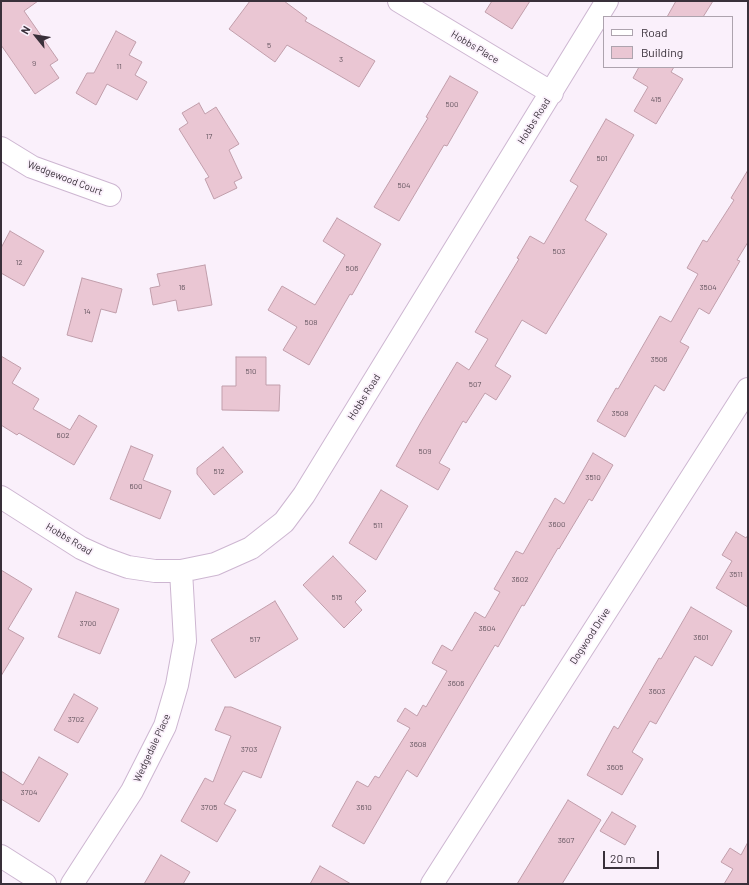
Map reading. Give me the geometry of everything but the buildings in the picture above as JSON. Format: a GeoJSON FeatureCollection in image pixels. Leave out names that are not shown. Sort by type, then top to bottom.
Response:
{"type":"FeatureCollection","features":[{"type":"Feature","properties":{"kind":"street","name":"Hobbs Place"},"geometry":{"type":"LineString","coordinates":[[399,1],[552,93]]}},
{"type":"Feature","properties":{"kind":"street","name":"Hobbs Road"},"geometry":{"type":"LineString","coordinates":[[1,497],[81,548],[128,567],[155,571],[181,571],[215,564],[251,548],[284,522],[304,495],[552,93],[607,1]]}},
{"type":"Feature","properties":{"kind":"street","name":"Wedgewood Court"},"geometry":{"type":"LineString","coordinates":[[1,148],[32,166],[110,195]]}},
{"type":"Feature","properties":{"kind":"street","name":"Dogwood Drive"},"geometry":{"type":"LineString","coordinates":[[432,884],[748,389]]}},
{"type":"Feature","properties":{"kind":"street","name":"Wedgedale Place"},"geometry":{"type":"LineString","coordinates":[[72,884],[132,791],[165,726],[177,686],[185,641],[181,571]]}},
{"type":"Feature","properties":{"kind":"street"},"geometry":{"type":"LineString","coordinates":[[1,856],[45,884]]}}]}
